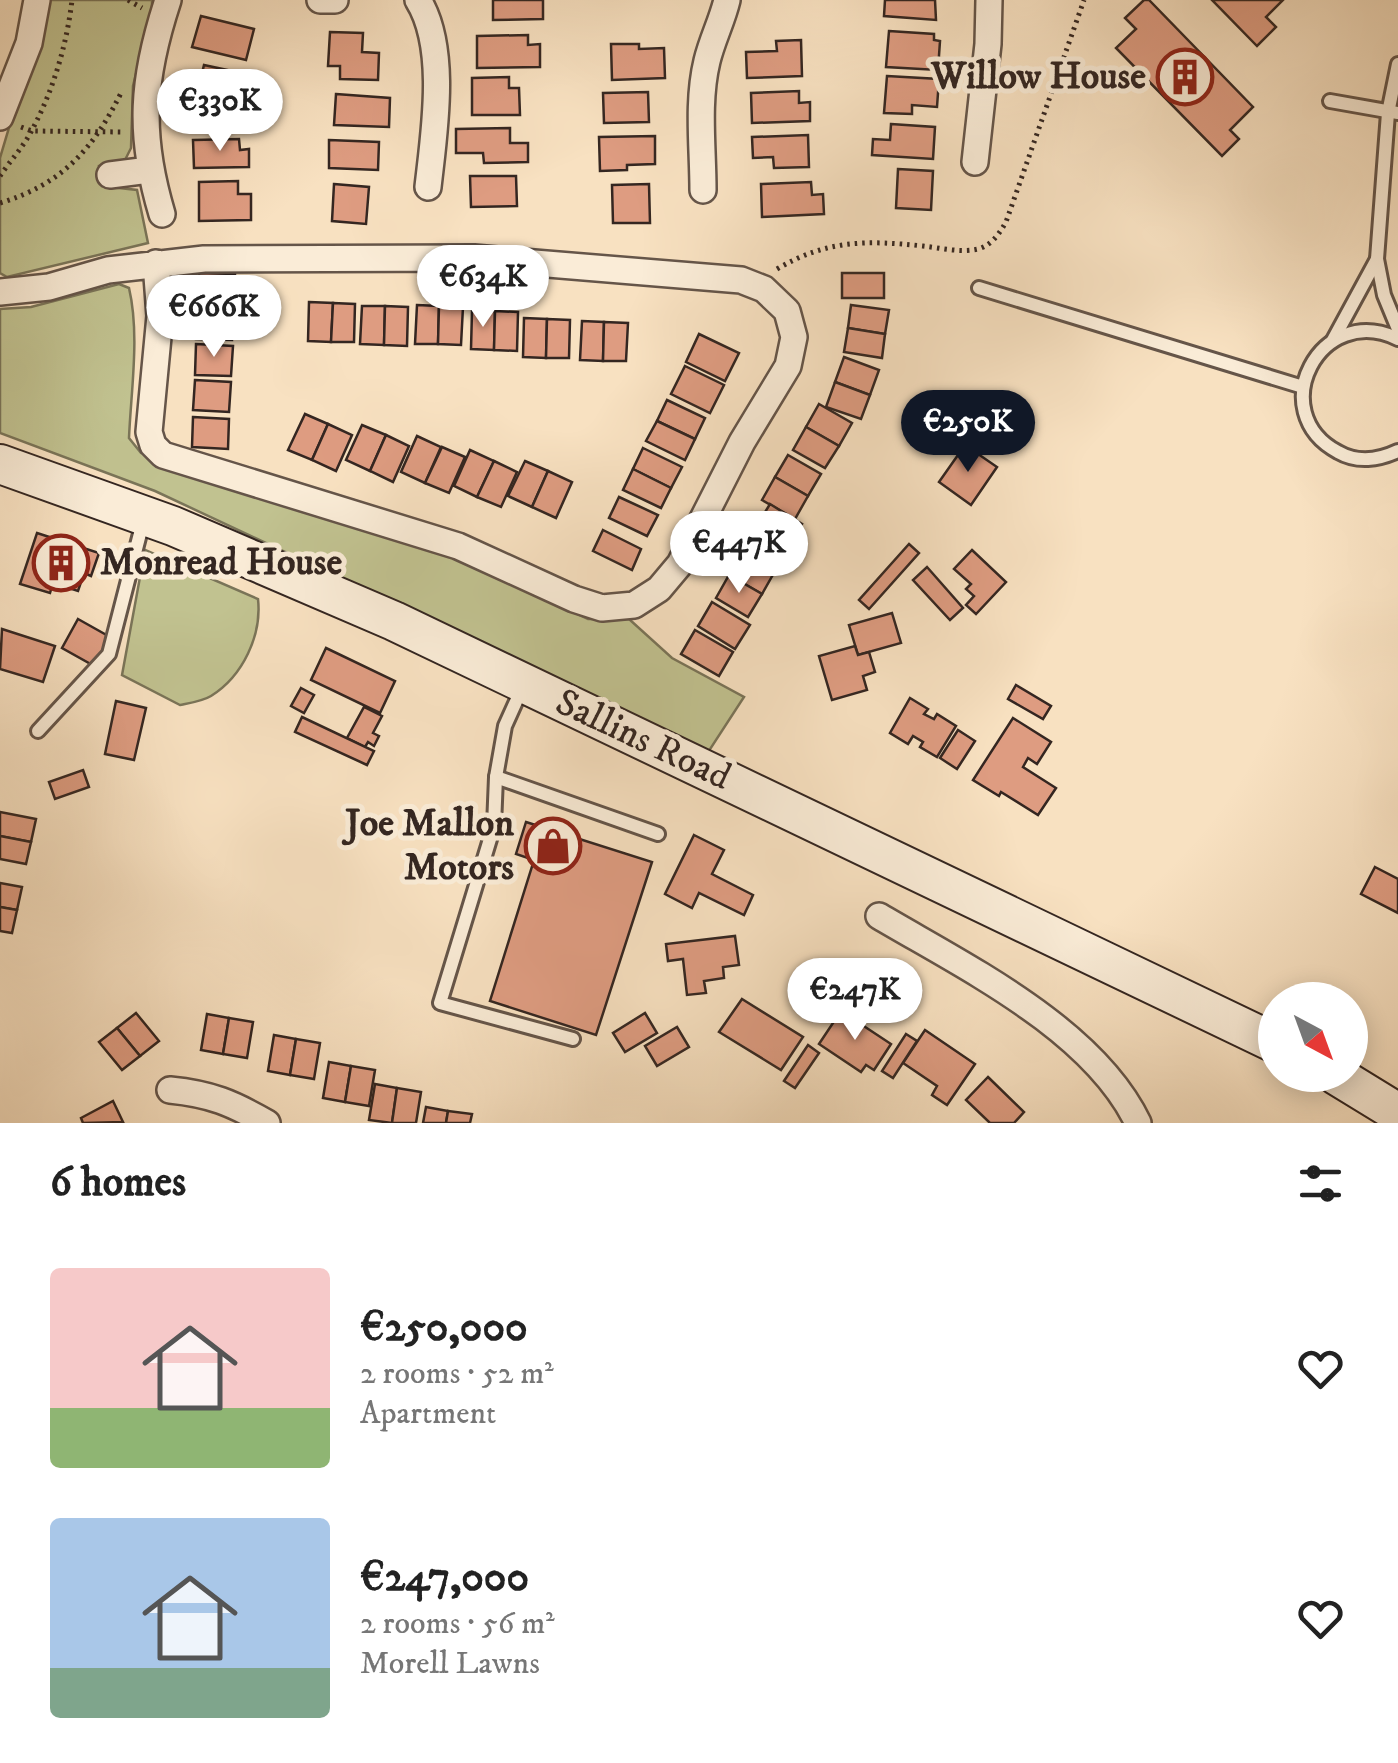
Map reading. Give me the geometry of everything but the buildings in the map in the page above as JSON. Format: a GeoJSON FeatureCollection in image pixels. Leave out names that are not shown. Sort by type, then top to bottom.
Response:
{"type":"FeatureCollection","features":[{"type":"Feature","properties":{"kind":"main road","name":"Sallins Road"},"geometry":{"type":"LineString","coordinates":[[0,464],[144,516],[394,621],[1258,1035]]}},
{"type":"Feature","properties":{"kind":"main road"},"geometry":{"type":"LineString","coordinates":[[1363,1092],[1398,1114]]}},
{"type":"Feature","properties":{"kind":"street"},"geometry":{"type":"LineString","coordinates":[[0,117],[8,80],[29,43],[37,0]]}},
{"type":"Feature","properties":{"kind":"street"},"geometry":{"type":"LineString","coordinates":[[162,214],[149,170],[144,90],[168,0]]}},
{"type":"Feature","properties":{"kind":"street"},"geometry":{"type":"LineString","coordinates":[[320,0],[335,0]]}},
{"type":"Feature","properties":{"kind":"street"},"geometry":{"type":"LineString","coordinates":[[418,0],[425,11],[435,58],[435,128],[428,187]]}},
{"type":"Feature","properties":{"kind":"street"},"geometry":{"type":"LineString","coordinates":[[704,190],[702,89],[707,58],[721,28],[727,0]]}},
{"type":"Feature","properties":{"kind":"street"},"geometry":{"type":"LineString","coordinates":[[974,162],[988,44],[989,0]]}},
{"type":"Feature","properties":{"kind":"street"},"geometry":{"type":"LineString","coordinates":[[110,174],[149,170]]}},
{"type":"Feature","properties":{"kind":"street"},"geometry":{"type":"LineString","coordinates":[[0,292],[49,287],[108,270],[156,263],[220,258],[474,258],[646,274],[714,276],[764,288],[787,311],[794,337],[788,366],[742,442],[680,564],[659,588],[634,605],[602,608],[458,546],[163,454],[153,444],[149,432],[160,316],[156,263]]}},
{"type":"Feature","properties":{"kind":"street"},"geometry":{"type":"LineString","coordinates":[[879,916],[1000,987],[1057,1028],[1106,1075],[1138,1123]]}},
{"type":"Feature","properties":{"kind":"street"},"geometry":{"type":"LineString","coordinates":[[170,1090],[207,1094],[267,1123]]}},
{"type":"Feature","properties":{"kind":"lane"},"geometry":{"type":"LineString","coordinates":[[1398,64],[1376,259],[1398,329]]}},
{"type":"Feature","properties":{"kind":"lane"},"geometry":{"type":"LineString","coordinates":[[1330,101],[1393,113]]}},
{"type":"Feature","properties":{"kind":"lane"},"geometry":{"type":"LineString","coordinates":[[1333,340],[1376,259]]}},
{"type":"Feature","properties":{"kind":"lane"},"geometry":{"type":"LineString","coordinates":[[979,288],[1303,388]]}},
{"type":"Feature","properties":{"kind":"lane"},"geometry":{"type":"LineString","coordinates":[[1398,339],[1368,330],[1333,340],[1318,352],[1303,388],[1311,428],[1325,444],[1342,455],[1363,459],[1384,457],[1398,450]]}},
{"type":"Feature","properties":{"kind":"lane"},"geometry":{"type":"LineString","coordinates":[[38,731],[109,654],[144,516]]}},
{"type":"Feature","properties":{"kind":"lane"},"geometry":{"type":"LineString","coordinates":[[524,683],[504,726],[494,826],[440,1003],[574,1039]]}},
{"type":"Feature","properties":{"kind":"lane"},"geometry":{"type":"LineString","coordinates":[[496,777],[658,834]]}},
{"type":"Feature","properties":{"kind":"path"},"geometry":{"type":"LineString","coordinates":[[0,176],[32,132],[54,80],[72,0]]}},
{"type":"Feature","properties":{"kind":"path"},"geometry":{"type":"LineString","coordinates":[[764,288],[776,270],[806,252],[838,245],[878,242],[959,250],[980,249],[995,240],[1006,222],[1084,0]]}},
{"type":"Feature","properties":{"kind":"path"},"geometry":{"type":"LineString","coordinates":[[0,203],[43,184],[77,161],[102,132],[123,88]]}},
{"type":"Feature","properties":{"kind":"path"},"geometry":{"type":"LineString","coordinates":[[0,117],[32,132],[147,132]]}},
{"type":"Feature","properties":{"kind":"green space"},"geometry":{"type":"Polygon","coordinates":[[[47,0],[152,0],[133,86],[131,148],[125,160],[99,166],[102,186],[137,190],[148,243],[7,277],[0,273],[0,158],[47,0]]]}},
{"type":"Feature","properties":{"kind":"green space"},"geometry":{"type":"Polygon","coordinates":[[[119,284],[129,288],[132,306],[129,438],[141,453],[423,542],[588,619],[629,619],[672,658],[744,697],[705,757],[488,647],[155,491],[0,433],[0,309],[31,307],[119,284]]]}},
{"type":"Feature","properties":{"kind":"green space"},"geometry":{"type":"Polygon","coordinates":[[[145,550],[258,599],[257,627],[248,654],[222,688],[204,699],[180,705],[122,675],[145,550]]]}},
{"type":"Feature","properties":{"kind":"place","name":"Willow House"},"geometry":{"type":"Point","coordinates":[1185,77]}},
{"type":"Feature","properties":{"kind":"place","name":"Monread House"},"geometry":{"type":"Point","coordinates":[61,563]}},
{"type":"Feature","properties":{"kind":"place","name":"Joe Mallon Motors"},"geometry":{"type":"Point","coordinates":[553,846]}}]}
